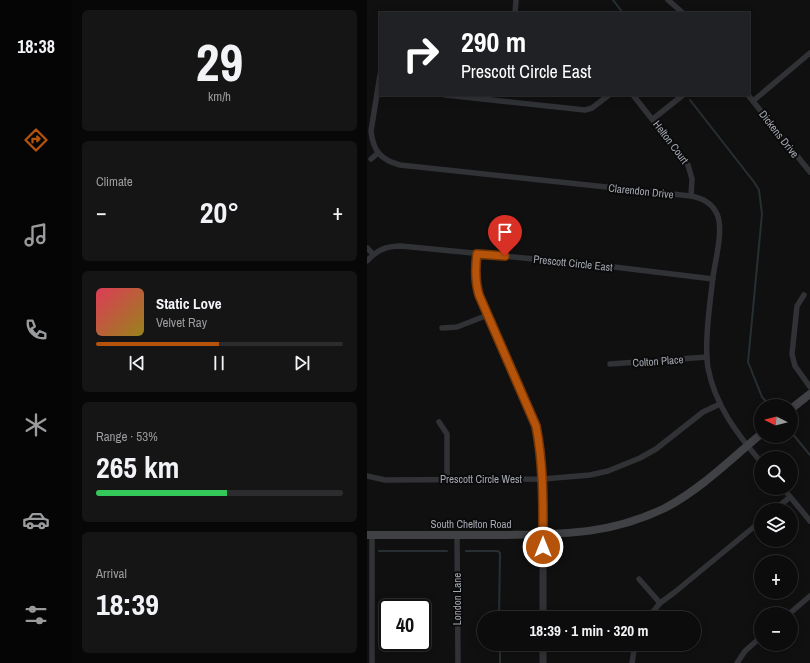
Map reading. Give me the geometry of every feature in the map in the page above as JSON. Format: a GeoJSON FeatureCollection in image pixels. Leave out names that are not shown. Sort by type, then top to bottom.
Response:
{"type":"FeatureCollection","features":[{"type":"Feature","properties":{"kind":"main road"},"geometry":{"type":"LineString","coordinates":[[798,403],[810,394]]}},
{"type":"Feature","properties":{"kind":"main road","name":"South Chelton Road"},"geometry":{"type":"LineString","coordinates":[[369,535],[543,535],[592,532],[650,515],[680,499],[701,485],[754,440]]}},
{"type":"Feature","properties":{"kind":"street"},"geometry":{"type":"LineString","coordinates":[[515,12],[516,0]]}},
{"type":"Feature","properties":{"kind":"street"},"geometry":{"type":"LineString","coordinates":[[668,0],[682,12]]}},
{"type":"Feature","properties":{"kind":"street"},"geometry":{"type":"LineString","coordinates":[[753,101],[810,53]]}},
{"type":"Feature","properties":{"kind":"street"},"geometry":{"type":"LineString","coordinates":[[371,159],[378,153],[372,140],[371,131],[379,88]]}},
{"type":"Feature","properties":{"kind":"street"},"geometry":{"type":"LineString","coordinates":[[463,96],[498,98],[585,110],[592,108],[608,96]]}},
{"type":"Feature","properties":{"kind":"street","name":"Helton Court"},"geometry":{"type":"LineString","coordinates":[[634,96],[688,165],[692,179],[691,196]]}},
{"type":"Feature","properties":{"kind":"street"},"geometry":{"type":"LineString","coordinates":[[653,119],[682,96]]}},
{"type":"Feature","properties":{"kind":"street","name":"Dickens Drive"},"geometry":{"type":"LineString","coordinates":[[749,96],[810,172]]}},
{"type":"Feature","properties":{"kind":"street","name":"Clarendon Drive"},"geometry":{"type":"LineString","coordinates":[[378,153],[383,159],[400,165],[691,196],[699,197],[707,201],[717,215],[719,235],[707,336],[707,357],[711,379],[719,404],[733,428],[754,454]]}},
{"type":"Feature","properties":{"kind":"street","name":"Prescott Circle East"},"geometry":{"type":"LineString","coordinates":[[367,261],[373,254],[382,248],[401,246],[606,266],[713,279]]}},
{"type":"Feature","properties":{"kind":"street"},"geometry":{"type":"LineString","coordinates":[[367,248],[373,254]]}},
{"type":"Feature","properties":{"kind":"street"},"geometry":{"type":"LineString","coordinates":[[477,254],[475,267],[476,284],[536,426],[543,479],[543,611]]}},
{"type":"Feature","properties":{"kind":"street"},"geometry":{"type":"LineString","coordinates":[[804,295],[797,306],[792,354],[795,366],[810,387]]}},
{"type":"Feature","properties":{"kind":"street"},"geometry":{"type":"LineString","coordinates":[[442,328],[457,327],[488,314]]}},
{"type":"Feature","properties":{"kind":"street","name":"Colton Place"},"geometry":{"type":"LineString","coordinates":[[610,364],[707,357]]}},
{"type":"Feature","properties":{"kind":"street","name":"Prescott Circle West"},"geometry":{"type":"LineString","coordinates":[[367,476],[385,480],[447,480],[543,479],[590,475],[626,464],[656,449],[695,417],[719,404]]}},
{"type":"Feature","properties":{"kind":"street"},"geometry":{"type":"LineString","coordinates":[[439,422],[447,434],[447,480]]}},
{"type":"Feature","properties":{"kind":"street"},"geometry":{"type":"LineString","coordinates":[[783,503],[790,497],[810,521]]}},
{"type":"Feature","properties":{"kind":"street"},"geometry":{"type":"LineString","coordinates":[[654,611],[754,527]]}},
{"type":"Feature","properties":{"kind":"street"},"geometry":{"type":"LineString","coordinates":[[369,535],[372,663]]}},
{"type":"Feature","properties":{"kind":"street","name":"London Lane"},"geometry":{"type":"LineString","coordinates":[[457,535],[458,663]]}},
{"type":"Feature","properties":{"kind":"street"},"geometry":{"type":"LineString","coordinates":[[639,579],[660,604]]}},
{"type":"Feature","properties":{"kind":"street"},"geometry":{"type":"LineString","coordinates":[[797,607],[810,596]]}},
{"type":"Feature","properties":{"kind":"street"},"geometry":{"type":"LineString","coordinates":[[737,663],[745,651],[754,643]]}},
{"type":"Feature","properties":{"kind":"street"},"geometry":{"type":"LineString","coordinates":[[543,651],[543,663]]}},
{"type":"Feature","properties":{"kind":"street"},"geometry":{"type":"LineString","coordinates":[[632,663],[634,651]]}},
{"type":"Feature","properties":{"kind":"waterway"},"geometry":{"type":"LineString","coordinates":[[613,0],[622,12]]}},
{"type":"Feature","properties":{"kind":"waterway"},"geometry":{"type":"LineString","coordinates":[[690,100],[759,190],[762,214],[748,362],[764,399]]}},
{"type":"Feature","properties":{"kind":"waterway"},"geometry":{"type":"LineString","coordinates":[[798,440],[810,455]]}},
{"type":"Feature","properties":{"kind":"waterway"},"geometry":{"type":"LineString","coordinates":[[379,551],[447,551]]}},
{"type":"Feature","properties":{"kind":"waterway"},"geometry":{"type":"LineString","coordinates":[[466,551],[498,551],[500,553],[499,611]]}},
{"type":"Feature","properties":{"kind":"waterway"},"geometry":{"type":"LineString","coordinates":[[500,651],[500,663]]}},
{"type":"Feature","properties":{"kind":"route"},"geometry":{"type":"LineString","coordinates":[[505,256],[477,254],[475,267],[476,284],[479,295],[536,426],[543,479],[543,547]]}}]}
